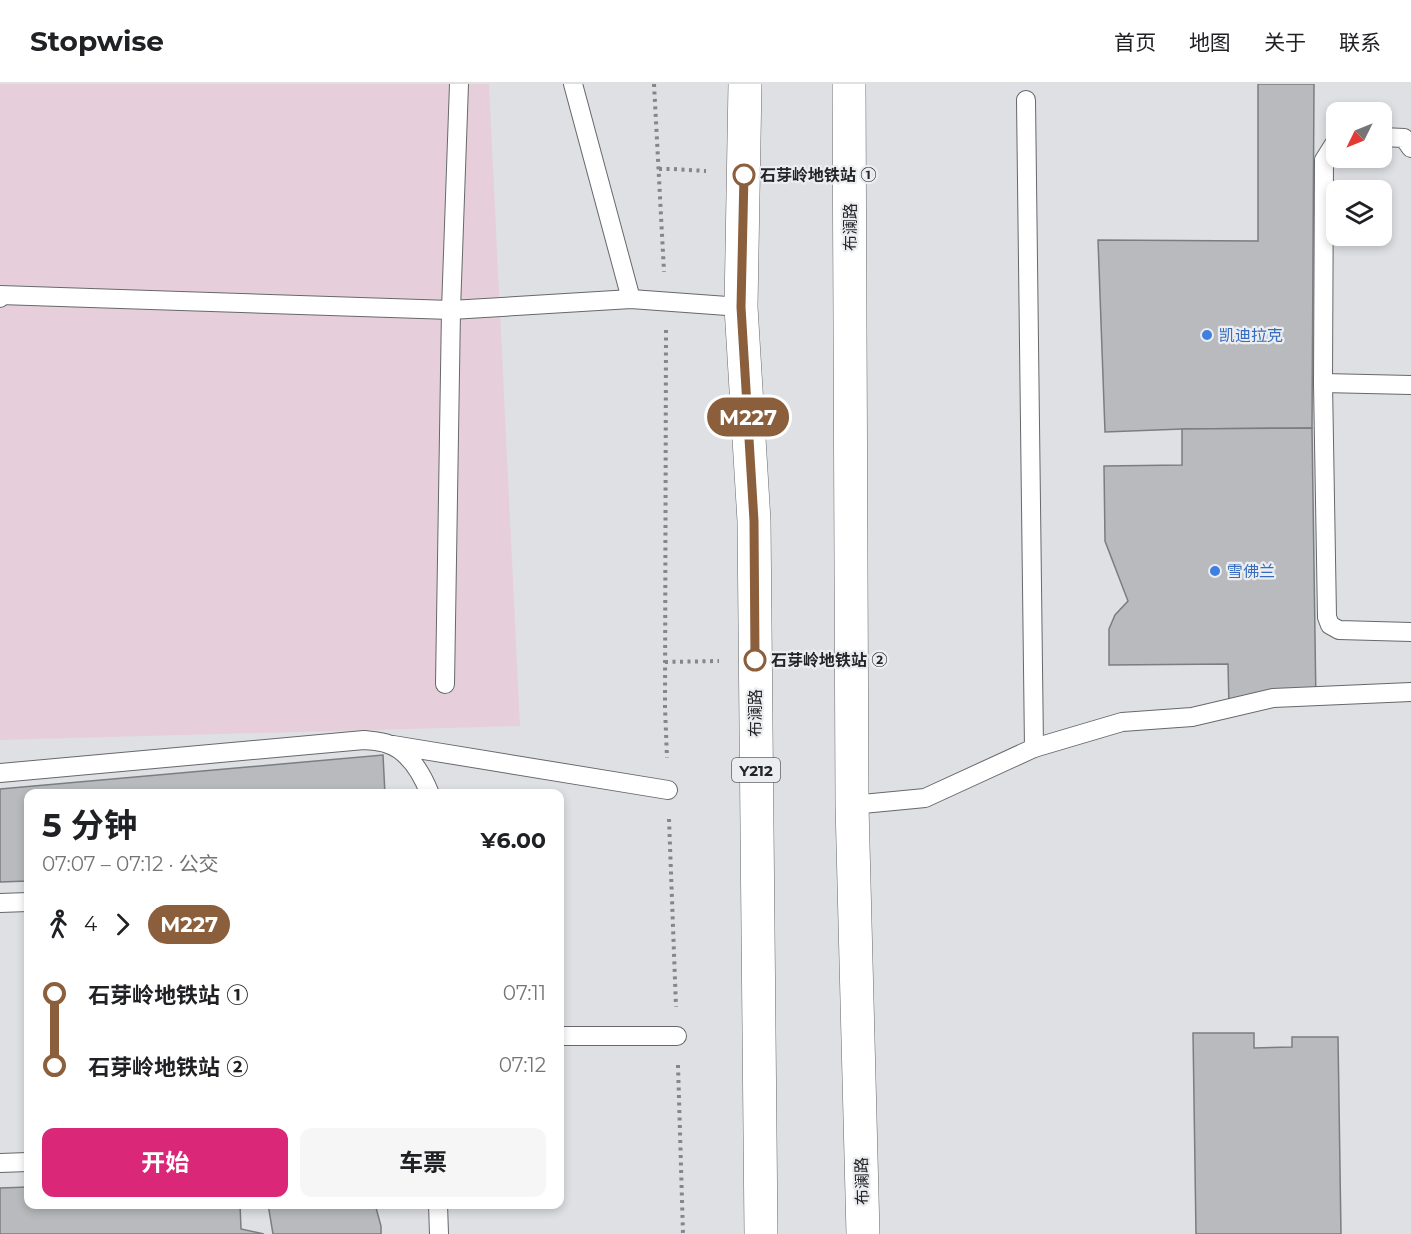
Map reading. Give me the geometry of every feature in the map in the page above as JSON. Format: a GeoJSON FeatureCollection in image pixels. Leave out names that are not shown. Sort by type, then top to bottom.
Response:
{"type":"FeatureCollection","features":[{"type":"Feature","properties":{"kind":"main road","name":"布澜路"},"geometry":{"type":"LineString","coordinates":[[745,84],[741,307],[754,521],[761,1234]]}},
{"type":"Feature","properties":{"kind":"main road","name":"布澜路"},"geometry":{"type":"LineString","coordinates":[[849,84],[852,805],[863,1234]]}},
{"type":"Feature","properties":{"kind":"lane"},"geometry":{"type":"LineString","coordinates":[[445,684],[451,310],[459,84]]}},
{"type":"Feature","properties":{"kind":"lane"},"geometry":{"type":"LineString","coordinates":[[573,84],[631,299]]}},
{"type":"Feature","properties":{"kind":"lane"},"geometry":{"type":"LineString","coordinates":[[1026,100],[1034,748]]}},
{"type":"Feature","properties":{"kind":"lane"},"geometry":{"type":"LineString","coordinates":[[1392,137],[1404,138],[1411,148]]}},
{"type":"Feature","properties":{"kind":"lane"},"geometry":{"type":"LineString","coordinates":[[1326,157],[1324,160],[1323,383],[1327,617],[1330,625],[1339,630],[1411,632]]}},
{"type":"Feature","properties":{"kind":"lane"},"geometry":{"type":"LineString","coordinates":[[0,298],[0,295],[451,310],[631,299],[741,307]]}},
{"type":"Feature","properties":{"kind":"lane"},"geometry":{"type":"LineString","coordinates":[[1323,383],[1411,385]]}},
{"type":"Feature","properties":{"kind":"lane"},"geometry":{"type":"LineString","coordinates":[[852,805],[925,798],[1034,748],[1122,722],[1192,717],[1274,698],[1411,692]]}},
{"type":"Feature","properties":{"kind":"lane"},"geometry":{"type":"LineString","coordinates":[[0,773],[364,740],[668,790]]}},
{"type":"Feature","properties":{"kind":"lane"},"geometry":{"type":"LineString","coordinates":[[388,744],[408,756],[424,777],[428,789]]}},
{"type":"Feature","properties":{"kind":"lane"},"geometry":{"type":"LineString","coordinates":[[0,903],[24,902]]}},
{"type":"Feature","properties":{"kind":"lane"},"geometry":{"type":"LineString","coordinates":[[564,1036],[677,1036]]}},
{"type":"Feature","properties":{"kind":"lane"},"geometry":{"type":"LineString","coordinates":[[0,1163],[24,1162]]}},
{"type":"Feature","properties":{"kind":"lane"},"geometry":{"type":"LineString","coordinates":[[438,1209],[439,1234]]}},
{"type":"Feature","properties":{"kind":"path"},"geometry":{"type":"LineString","coordinates":[[654,84],[666,301],[665,662],[683,1234]]}},
{"type":"Feature","properties":{"kind":"path"},"geometry":{"type":"LineString","coordinates":[[659,169],[744,175]]}},
{"type":"Feature","properties":{"kind":"path"},"geometry":{"type":"LineString","coordinates":[[665,662],[755,662]]}},
{"type":"Feature","properties":{"kind":"shaded area"},"geometry":{"type":"Polygon","coordinates":[[[0,84],[489,84],[520,726],[0,740],[0,84]]]}},
{"type":"Feature","properties":{"kind":"building","name":"凯迪拉克"},"geometry":{"type":"Polygon","coordinates":[[[1258,84],[1314,84],[1312,428],[1105,432],[1098,240],[1258,241],[1258,84]]]}},
{"type":"Feature","properties":{"kind":"building","name":"雪佛兰"},"geometry":{"type":"Polygon","coordinates":[[[1312,428],[1316,705],[1229,707],[1228,664],[1109,665],[1109,629],[1115,615],[1128,601],[1105,541],[1104,466],[1182,465],[1182,429],[1312,428]]]}},
{"type":"Feature","properties":{"kind":"building"},"geometry":{"type":"Polygon","coordinates":[[[383,755],[385,789],[24,789],[24,881],[0,882],[0,789],[383,755]]]}},
{"type":"Feature","properties":{"kind":"building"},"geometry":{"type":"Polygon","coordinates":[[[1193,1033],[1254,1033],[1254,1048],[1292,1047],[1292,1037],[1338,1037],[1341,1234],[1196,1234],[1193,1033]]]}},
{"type":"Feature","properties":{"kind":"building"},"geometry":{"type":"Polygon","coordinates":[[[24,1187],[24,1209],[240,1209],[241,1229],[264,1234],[0,1234],[0,1188],[24,1187]]]}},
{"type":"Feature","properties":{"kind":"building"},"geometry":{"type":"Polygon","coordinates":[[[269,1209],[376,1209],[381,1226],[381,1234],[273,1234],[269,1209]]]}},
{"type":"Feature","properties":{"kind":"bus line","name":"M227"},"geometry":{"type":"LineString","coordinates":[[744,175],[741,307],[754,521],[755,660]]}},
{"type":"Feature","properties":{"kind":"place","name":"石芽岭地铁站 ①"},"geometry":{"type":"Point","coordinates":[744,175]}},
{"type":"Feature","properties":{"kind":"place","name":"凯迪拉克"},"geometry":{"type":"Point","coordinates":[1207,335]}},
{"type":"Feature","properties":{"kind":"place","name":"雪佛兰"},"geometry":{"type":"Point","coordinates":[1215,571]}},
{"type":"Feature","properties":{"kind":"place","name":"石芽岭地铁站 ②"},"geometry":{"type":"Point","coordinates":[755,660]}}]}
